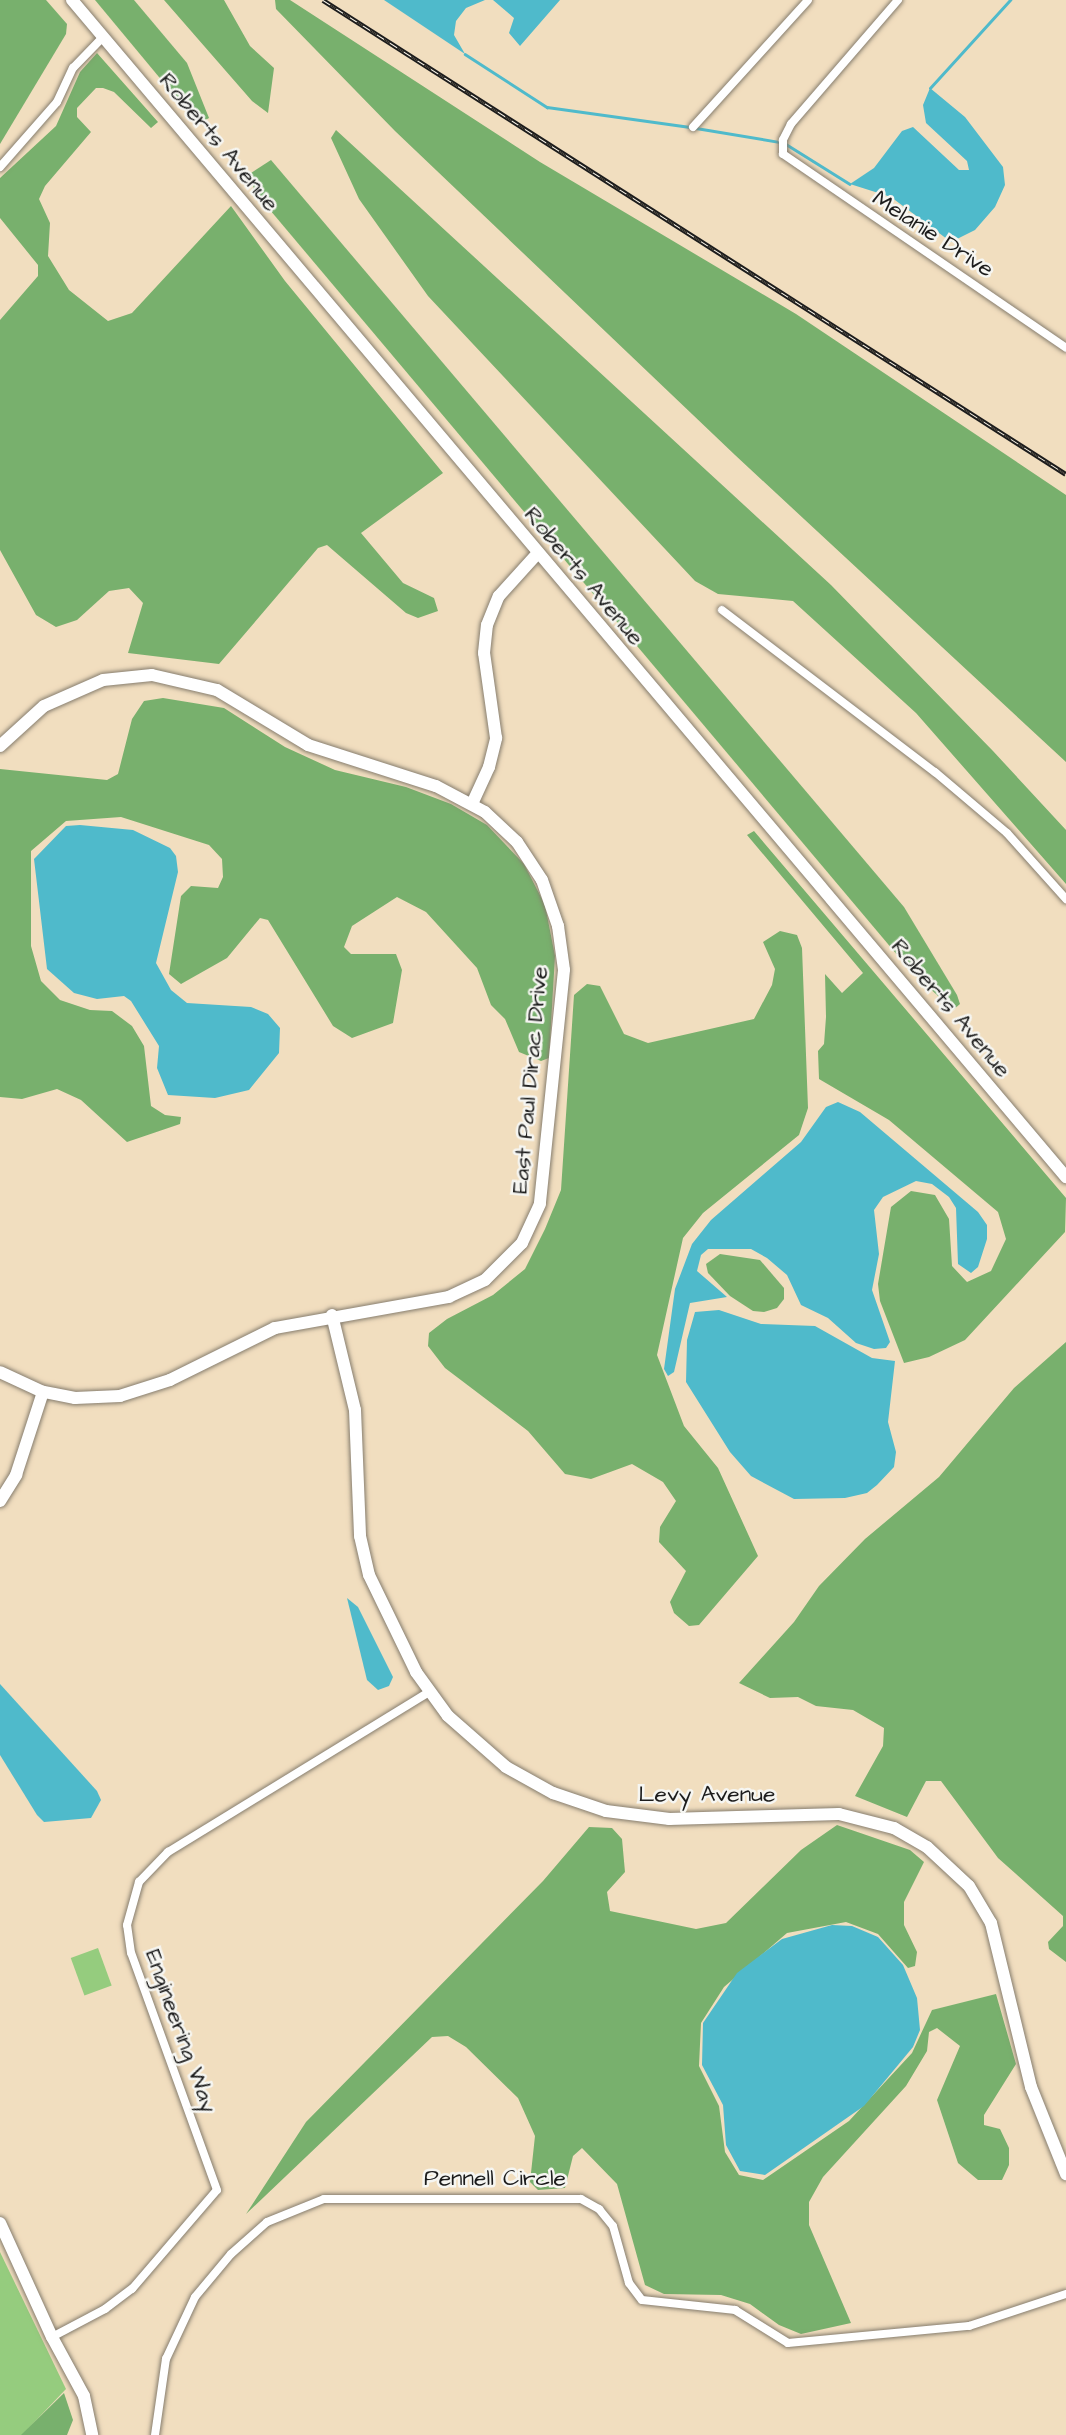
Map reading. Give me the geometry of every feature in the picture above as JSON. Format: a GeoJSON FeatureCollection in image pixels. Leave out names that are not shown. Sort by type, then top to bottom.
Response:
{"type":"FeatureCollection","features":[{"type":"Feature","properties":{"kind":"street","name":"Roberts Avenue"},"geometry":{"type":"LineString","coordinates":[[72,0],[1066,1178]]}},
{"type":"Feature","properties":{"kind":"street"},"geometry":{"type":"LineString","coordinates":[[693,127],[808,0]]}},
{"type":"Feature","properties":{"kind":"street","name":"Melanie Drive"},"geometry":{"type":"LineString","coordinates":[[898,0],[791,124],[783,146],[817,181],[1066,348]]}},
{"type":"Feature","properties":{"kind":"street"},"geometry":{"type":"LineString","coordinates":[[0,167],[57,102],[73,68],[103,37]]}},
{"type":"Feature","properties":{"kind":"street"},"geometry":{"type":"LineString","coordinates":[[472,804],[489,767],[496,738],[484,653],[487,625],[499,596],[537,554]]}},
{"type":"Feature","properties":{"kind":"street"},"geometry":{"type":"LineString","coordinates":[[722,610],[796,669],[886,730],[1007,833],[1066,899]]}},
{"type":"Feature","properties":{"kind":"street","name":"East Paul Dirac Drive"},"geometry":{"type":"LineString","coordinates":[[0,746],[44,706],[82,687],[129,676],[177,678],[217,690],[309,745],[436,786],[472,804],[517,842],[542,880],[558,926],[563,990],[540,1204],[530,1230],[509,1261],[471,1288],[426,1302],[332,1315],[275,1328],[170,1380],[130,1394],[75,1398],[43,1392],[0,1372]]}},
{"type":"Feature","properties":{"kind":"street","name":"Levy Avenue"},"geometry":{"type":"LineString","coordinates":[[332,1315],[355,1410],[358,1505],[366,1564],[380,1604],[429,1692],[488,1754],[529,1781],[578,1803],[628,1815],[669,1818],[839,1814],[894,1828],[927,1847],[969,1886],[991,1923],[1031,2087],[1066,2174]]}},
{"type":"Feature","properties":{"kind":"street"},"geometry":{"type":"LineString","coordinates":[[0,1501],[16,1475],[43,1392]]}},
{"type":"Feature","properties":{"kind":"street","name":"Engineering Way"},"geometry":{"type":"LineString","coordinates":[[52,2337],[105,2309],[132,2289],[217,2190],[131,1954],[127,1925],[139,1882],[168,1852],[429,1692]]}},
{"type":"Feature","properties":{"kind":"street","name":"Pennell Circle"},"geometry":{"type":"LineString","coordinates":[[155,2435],[163,2371],[177,2329],[195,2297],[231,2254],[267,2222],[324,2199],[581,2199],[599,2209],[613,2226],[629,2283],[642,2300],[735,2310],[788,2343],[969,2326],[1066,2294]]}},
{"type":"Feature","properties":{"kind":"street"},"geometry":{"type":"LineString","coordinates":[[0,2223],[52,2337],[84,2396],[92,2435]]}},
{"type":"Feature","properties":{"kind":"green space"},"geometry":{"type":"Polygon","coordinates":[[[0,0],[46,0],[67,24],[66,34],[0,144],[0,0]]]}},
{"type":"Feature","properties":{"kind":"green space"},"geometry":{"type":"Polygon","coordinates":[[[95,0],[134,0],[187,63],[209,118],[198,124],[95,0]]]}},
{"type":"Feature","properties":{"kind":"green space"},"geometry":{"type":"Polygon","coordinates":[[[164,0],[224,0],[250,46],[274,68],[268,113],[252,101],[164,0]]]}},
{"type":"Feature","properties":{"kind":"green space"},"geometry":{"type":"Polygon","coordinates":[[[275,0],[290,0],[540,162],[796,314],[1066,495],[1066,762],[735,455],[395,131],[276,9],[275,0]]]}},
{"type":"Feature","properties":{"kind":"green space"},"geometry":{"type":"Polygon","coordinates":[[[97,53],[158,122],[151,128],[114,92],[103,88],[96,88],[77,108],[77,117],[91,132],[45,186],[39,199],[50,223],[48,256],[69,290],[108,321],[132,313],[231,206],[285,281],[443,473],[361,533],[403,583],[434,598],[438,611],[418,618],[406,613],[327,545],[318,548],[219,664],[128,653],[143,603],[129,588],[109,591],[77,620],[56,627],[36,615],[0,550],[0,320],[38,276],[38,265],[0,218],[0,178],[56,126],[80,72],[97,53]]]}},
{"type":"Feature","properties":{"kind":"green space"},"geometry":{"type":"Polygon","coordinates":[[[336,130],[831,585],[993,751],[1066,830],[1066,884],[916,713],[793,601],[718,594],[695,581],[428,296],[359,199],[331,138],[336,130]]]}},
{"type":"Feature","properties":{"kind":"green space"},"geometry":{"type":"Polygon","coordinates":[[[271,160],[904,907],[957,995],[960,1004],[953,1010],[909,969],[254,191],[251,173],[271,160]]]}},
{"type":"Feature","properties":{"kind":"green space"},"geometry":{"type":"Polygon","coordinates":[[[163,698],[224,708],[285,747],[335,770],[406,787],[451,804],[487,825],[524,864],[545,905],[555,956],[549,1058],[541,1061],[519,1052],[505,1019],[491,1005],[477,968],[426,912],[397,897],[352,926],[344,947],[351,954],[396,954],[402,970],[393,1023],[352,1038],[333,1026],[268,920],[260,918],[227,958],[181,984],[169,974],[181,896],[191,886],[218,888],[223,877],[222,859],[209,845],[121,817],[66,821],[31,851],[31,946],[41,981],[60,1000],[90,1010],[112,1011],[132,1026],[144,1046],[151,1106],[165,1115],[181,1117],[180,1124],[127,1142],[81,1100],[57,1089],[22,1099],[0,1097],[0,769],[107,780],[118,774],[132,719],[144,701],[163,698]]]}},
{"type":"Feature","properties":{"kind":"green space"},"geometry":{"type":"Polygon","coordinates":[[[754,831],[1066,1198],[1065,1232],[965,1340],[929,1357],[904,1363],[880,1301],[878,1284],[891,1207],[911,1191],[935,1195],[949,1219],[952,1266],[967,1282],[991,1271],[1006,1239],[998,1212],[889,1120],[819,1079],[818,1051],[824,1044],[826,1017],[825,974],[842,993],[863,973],[747,835],[754,831]]]}},
{"type":"Feature","properties":{"kind":"green space"},"geometry":{"type":"Polygon","coordinates":[[[780,931],[797,935],[802,948],[808,1108],[799,1135],[703,1213],[683,1238],[657,1355],[684,1426],[718,1468],[758,1556],[699,1625],[689,1626],[674,1613],[670,1602],[686,1571],[659,1542],[660,1527],[676,1501],[663,1482],[632,1464],[591,1479],[565,1474],[528,1431],[445,1368],[428,1346],[429,1333],[447,1319],[493,1295],[525,1269],[545,1229],[561,1190],[574,995],[587,984],[600,986],[624,1034],[648,1043],[754,1019],[772,985],[775,969],[763,942],[780,931]]]}},
{"type":"Feature","properties":{"kind":"green space"},"geometry":{"type":"Polygon","coordinates":[[[720,1254],[760,1260],[784,1288],[784,1299],[777,1308],[764,1312],[753,1311],[730,1296],[708,1273],[706,1264],[720,1254]]]}},
{"type":"Feature","properties":{"kind":"green space"},"geometry":{"type":"Polygon","coordinates":[[[1066,1342],[1066,1962],[1049,1949],[1048,1942],[1063,1926],[1063,1916],[998,1858],[941,1781],[926,1781],[907,1817],[855,1796],[883,1746],[884,1728],[853,1710],[816,1706],[798,1697],[770,1698],[739,1683],[794,1622],[819,1586],[865,1539],[939,1477],[1014,1388],[1066,1342]]]}},
{"type":"Feature","properties":{"kind":"green space"},"geometry":{"type":"Polygon","coordinates":[[[837,1825],[910,1850],[924,1862],[904,1902],[904,1925],[917,1952],[915,1966],[908,1968],[878,1934],[846,1922],[787,1933],[724,1987],[701,2023],[699,2066],[719,2106],[725,2152],[739,2175],[763,2180],[849,2121],[912,2053],[932,2010],[996,1994],[1016,2064],[984,2115],[984,2125],[1000,2129],[1009,2148],[1009,2165],[1002,2180],[978,2180],[958,2163],[937,2100],[960,2046],[937,2028],[929,2032],[927,2051],[906,2086],[823,2177],[809,2202],[809,2225],[851,2323],[801,2334],[779,2325],[750,2304],[721,2295],[664,2294],[645,2285],[617,2184],[582,2148],[573,2156],[565,2188],[538,2190],[530,2182],[535,2136],[518,2098],[466,2047],[448,2036],[432,2037],[246,2214],[306,2122],[543,1881],[589,1827],[612,1828],[622,1839],[625,1872],[607,1892],[610,1911],[696,1929],[726,1923],[801,1850],[837,1825]]]}},
{"type":"Feature","properties":{"kind":"green space"},"geometry":{"type":"Polygon","coordinates":[[[98,1948],[112,1986],[84,1996],[71,1958],[98,1948]]]}},
{"type":"Feature","properties":{"kind":"green space"},"geometry":{"type":"Polygon","coordinates":[[[0,2252],[66,2389],[22,2435],[0,2435],[0,2252]]]}},
{"type":"Feature","properties":{"kind":"green space"},"geometry":{"type":"Polygon","coordinates":[[[64,2393],[73,2420],[67,2435],[21,2435],[64,2393]]]}},
{"type":"Feature","properties":{"kind":"water"},"geometry":{"type":"Polygon","coordinates":[[[384,0],[485,0],[466,8],[456,21],[454,35],[465,54],[384,0]]]}},
{"type":"Feature","properties":{"kind":"water"},"geometry":{"type":"Polygon","coordinates":[[[493,0],[560,0],[520,46],[509,33],[514,18],[493,0]]]}},
{"type":"Feature","properties":{"kind":"water"},"geometry":{"type":"Polygon","coordinates":[[[930,88],[965,117],[1003,167],[1005,185],[995,207],[975,230],[951,242],[891,197],[850,184],[874,168],[902,131],[913,127],[959,170],[969,170],[967,161],[926,123],[923,105],[930,88]]]}},
{"type":"Feature","properties":{"kind":"water"},"geometry":{"type":"Polygon","coordinates":[[[66,826],[133,830],[170,848],[176,856],[178,872],[156,963],[171,990],[187,1003],[251,1007],[268,1014],[280,1028],[279,1053],[249,1090],[215,1098],[168,1095],[157,1068],[159,1046],[131,1001],[124,996],[97,999],[74,993],[47,969],[34,859],[66,826]]]}},
{"type":"Feature","properties":{"kind":"water"},"geometry":{"type":"Polygon","coordinates":[[[838,1102],[860,1112],[978,1212],[987,1225],[987,1239],[978,1267],[971,1273],[958,1264],[956,1208],[949,1197],[932,1184],[916,1181],[883,1197],[874,1210],[879,1254],[872,1290],[890,1342],[886,1348],[874,1349],[856,1343],[828,1318],[801,1305],[787,1275],[767,1258],[751,1249],[708,1249],[701,1255],[697,1271],[727,1297],[690,1303],[674,1372],[668,1376],[664,1369],[675,1289],[692,1244],[711,1220],[801,1142],[826,1107],[838,1102]]]}},
{"type":"Feature","properties":{"kind":"water"},"geometry":{"type":"Polygon","coordinates":[[[719,1310],[761,1324],[815,1326],[872,1358],[895,1361],[888,1422],[896,1452],[894,1467],[877,1485],[867,1493],[845,1498],[794,1499],[751,1476],[730,1452],[686,1382],[687,1340],[695,1312],[719,1310]]]}},
{"type":"Feature","properties":{"kind":"water"},"geometry":{"type":"Polygon","coordinates":[[[347,1598],[358,1607],[393,1677],[389,1686],[378,1690],[367,1680],[347,1598]]]}},
{"type":"Feature","properties":{"kind":"water"},"geometry":{"type":"Polygon","coordinates":[[[0,1684],[97,1791],[101,1800],[91,1818],[44,1822],[37,1815],[0,1755],[0,1684]]]}},
{"type":"Feature","properties":{"kind":"water"},"geometry":{"type":"Polygon","coordinates":[[[832,1925],[852,1926],[878,1937],[903,1965],[917,1998],[920,2030],[913,2047],[864,2106],[765,2175],[740,2171],[726,2145],[723,2105],[702,2065],[703,2023],[737,1973],[782,1939],[832,1925]]]}},
{"type":"Feature","properties":{"kind":"waterway"},"geometry":{"type":"LineString","coordinates":[[930,88],[1010,0]]}},
{"type":"Feature","properties":{"kind":"waterway"},"geometry":{"type":"LineString","coordinates":[[465,54],[547,107],[690,127]]}},
{"type":"Feature","properties":{"kind":"waterway"},"geometry":{"type":"LineString","coordinates":[[696,128],[780,142]]}},
{"type":"Feature","properties":{"kind":"waterway"},"geometry":{"type":"LineString","coordinates":[[786,144],[850,184]]}},
{"type":"Feature","properties":{"kind":"railway"},"geometry":{"type":"LineString","coordinates":[[323,0],[1066,474]]}}]}
